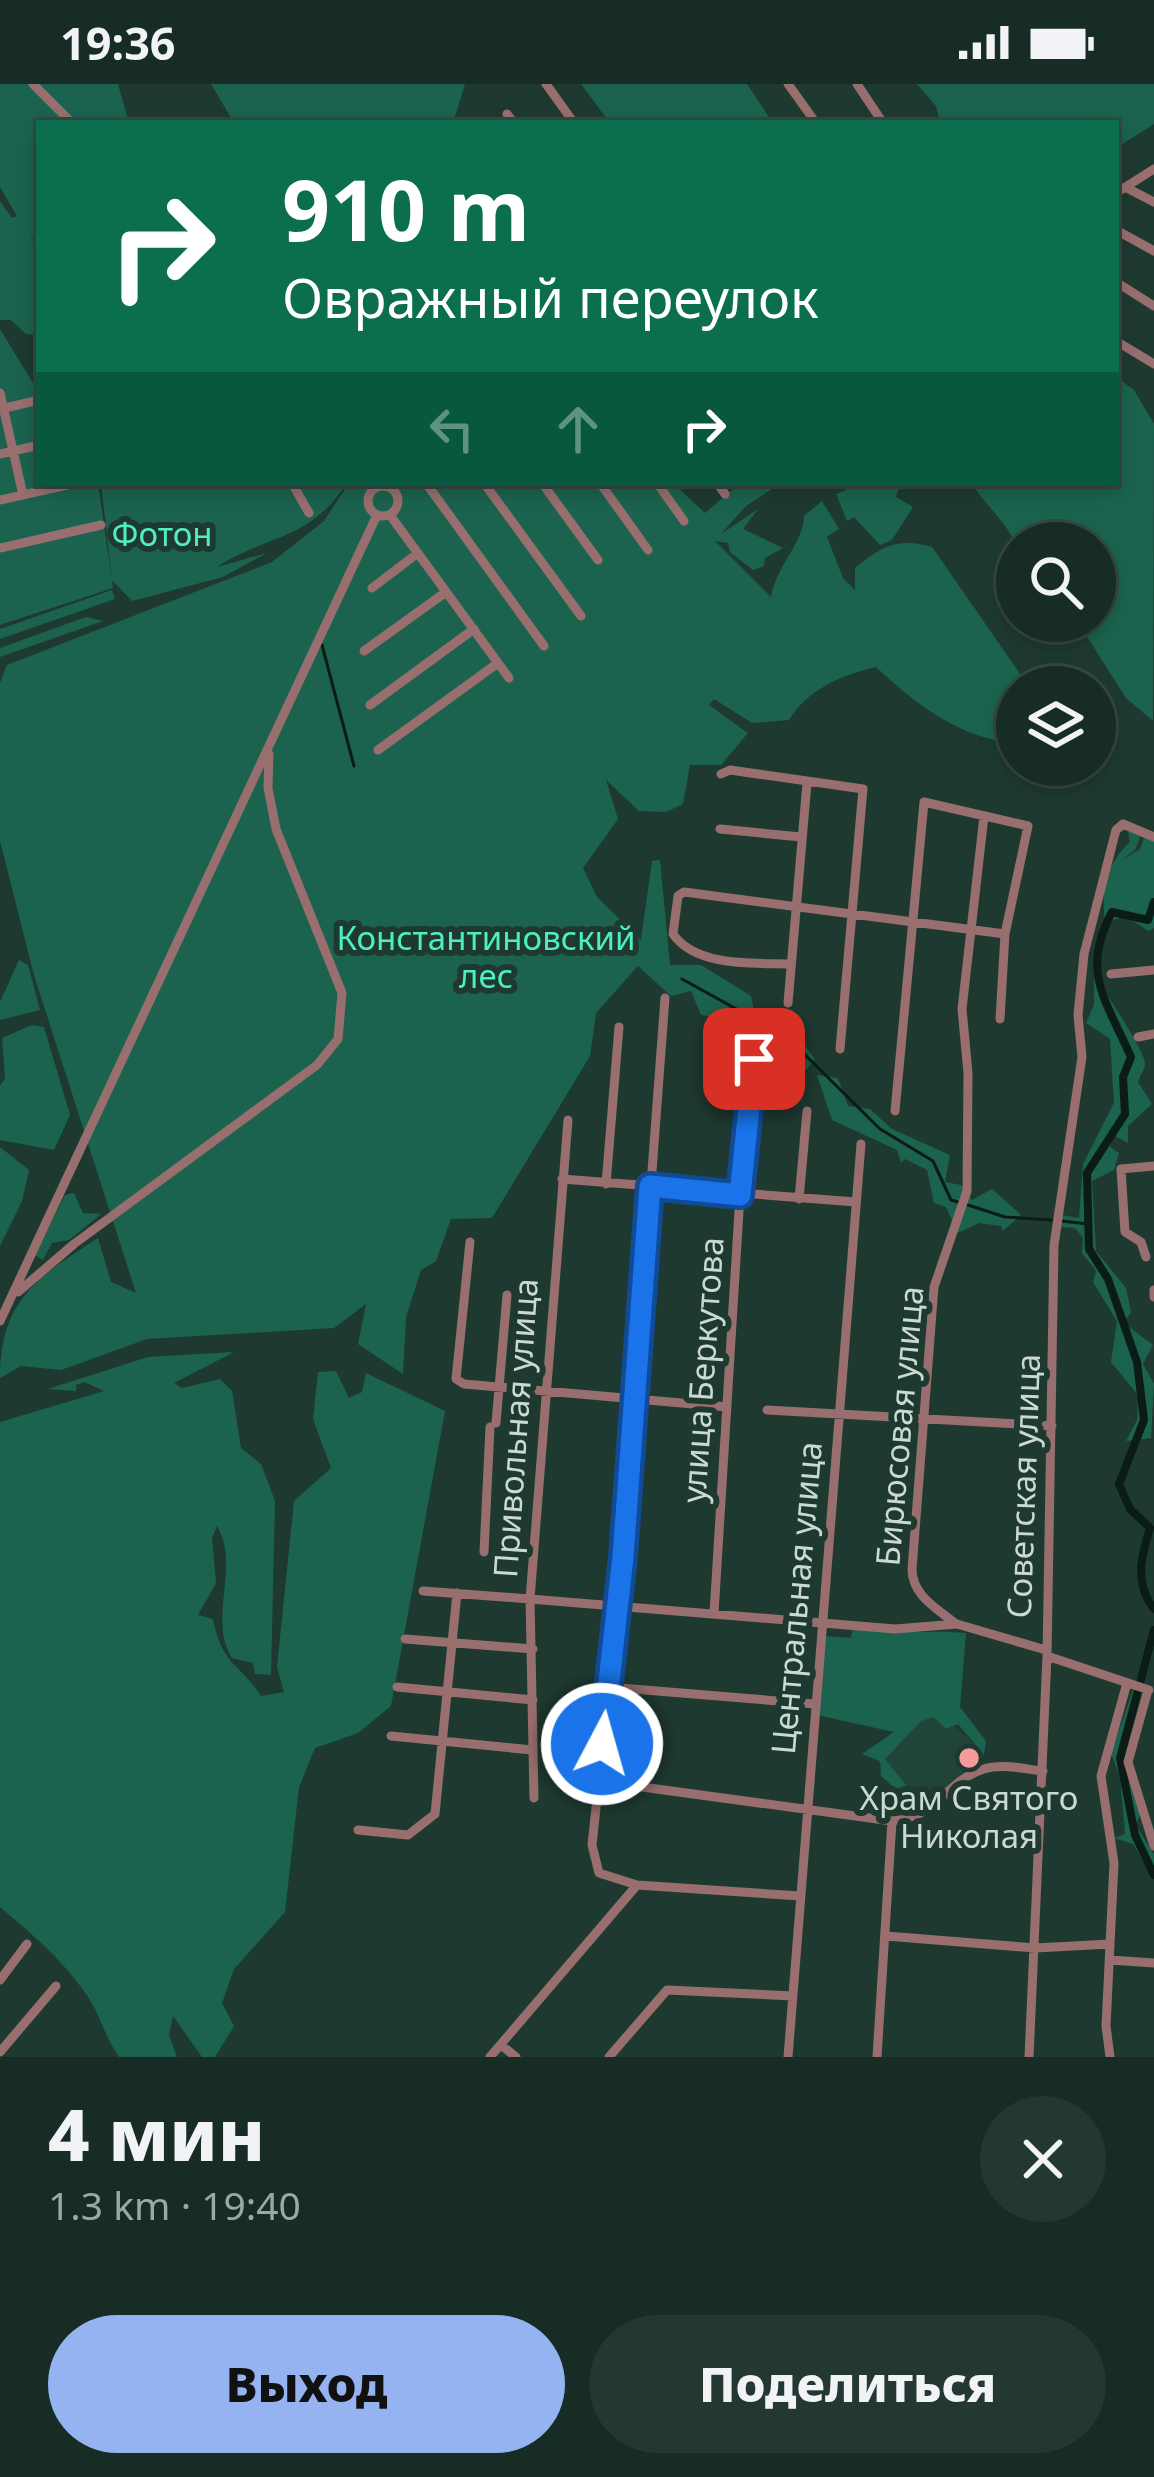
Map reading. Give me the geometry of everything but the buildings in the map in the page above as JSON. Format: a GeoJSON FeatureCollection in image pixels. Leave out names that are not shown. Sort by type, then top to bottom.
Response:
{"type":"FeatureCollection","features":[{"type":"Feature","properties":{"kind":"street"},"geometry":{"type":"LineString","coordinates":[[33,84],[69,120]]}},
{"type":"Feature","properties":{"kind":"street"},"geometry":{"type":"LineString","coordinates":[[546,84],[572,120]]}},
{"type":"Feature","properties":{"kind":"street"},"geometry":{"type":"LineString","coordinates":[[788,84],[814,120]]}},
{"type":"Feature","properties":{"kind":"street"},"geometry":{"type":"LineString","coordinates":[[857,84],[881,120]]}},
{"type":"Feature","properties":{"kind":"street"},"geometry":{"type":"LineString","coordinates":[[1121,190],[1154,169]]}},
{"type":"Feature","properties":{"kind":"street"},"geometry":{"type":"LineString","coordinates":[[1121,190],[1154,202]]}},
{"type":"Feature","properties":{"kind":"street"},"geometry":{"type":"LineString","coordinates":[[1119,232],[1154,251]]}},
{"type":"Feature","properties":{"kind":"street"},"geometry":{"type":"LineString","coordinates":[[1119,284],[1154,306]]}},
{"type":"Feature","properties":{"kind":"street"},"geometry":{"type":"LineString","coordinates":[[1119,343],[1154,364]]}},
{"type":"Feature","properties":{"kind":"street"},"geometry":{"type":"LineString","coordinates":[[0,392],[23,494]]}},
{"type":"Feature","properties":{"kind":"street"},"geometry":{"type":"LineString","coordinates":[[2,408],[36,401]]}},
{"type":"Feature","properties":{"kind":"street"},"geometry":{"type":"LineString","coordinates":[[0,454],[36,446]]}},
{"type":"Feature","properties":{"kind":"street"},"geometry":{"type":"LineString","coordinates":[[0,500],[62,486]]}},
{"type":"Feature","properties":{"kind":"street"},"geometry":{"type":"LineString","coordinates":[[294,486],[309,513]]}},
{"type":"Feature","properties":{"kind":"street"},"geometry":{"type":"LineString","coordinates":[[377,515],[369,505],[371,492],[383,486],[396,492]]}},
{"type":"Feature","properties":{"kind":"street"},"geometry":{"type":"LineString","coordinates":[[396,492],[404,486]]}},
{"type":"Feature","properties":{"kind":"street"},"geometry":{"type":"LineString","coordinates":[[428,486],[544,646]]}},
{"type":"Feature","properties":{"kind":"street"},"geometry":{"type":"LineString","coordinates":[[486,486],[580,616]]}},
{"type":"Feature","properties":{"kind":"street"},"geometry":{"type":"LineString","coordinates":[[544,486],[598,560]]}},
{"type":"Feature","properties":{"kind":"street"},"geometry":{"type":"LineString","coordinates":[[602,486],[648,550]]}},
{"type":"Feature","properties":{"kind":"street"},"geometry":{"type":"LineString","coordinates":[[660,486],[684,521]]}},
{"type":"Feature","properties":{"kind":"street"},"geometry":{"type":"LineString","coordinates":[[719,486],[725,494]]}},
{"type":"Feature","properties":{"kind":"street"},"geometry":{"type":"LineString","coordinates":[[377,515],[390,514],[398,506],[396,492]]}},
{"type":"Feature","properties":{"kind":"street"},"geometry":{"type":"LineString","coordinates":[[390,514],[509,678]]}},
{"type":"Feature","properties":{"kind":"street"},"geometry":{"type":"LineString","coordinates":[[0,1321],[377,515]]}},
{"type":"Feature","properties":{"kind":"street"},"geometry":{"type":"LineString","coordinates":[[0,548],[101,525]]}},
{"type":"Feature","properties":{"kind":"street"},"geometry":{"type":"LineString","coordinates":[[371,588],[418,554]]}},
{"type":"Feature","properties":{"kind":"street"},"geometry":{"type":"LineString","coordinates":[[364,651],[446,592]]}},
{"type":"Feature","properties":{"kind":"street"},"geometry":{"type":"LineString","coordinates":[[370,704],[474,629]]}},
{"type":"Feature","properties":{"kind":"street"},"geometry":{"type":"LineString","coordinates":[[378,750],[498,663]]}},
{"type":"Feature","properties":{"kind":"street"},"geometry":{"type":"LineString","coordinates":[[10,1300],[74,1244],[317,1065],[338,1039],[342,993],[270,807],[270,745]]}},
{"type":"Feature","properties":{"kind":"street"},"geometry":{"type":"LineString","coordinates":[[722,774],[730,770],[863,789],[840,1049]]}},
{"type":"Feature","properties":{"kind":"street"},"geometry":{"type":"LineString","coordinates":[[788,1003],[807,783]]}},
{"type":"Feature","properties":{"kind":"street"},"geometry":{"type":"LineString","coordinates":[[895,1111],[924,802],[1028,826],[1005,934],[1000,1019]]}},
{"type":"Feature","properties":{"kind":"street","name":"Бирюсовая улица"},"geometry":{"type":"LineString","coordinates":[[957,1624],[912,1582],[934,1288],[967,1191],[968,1073],[962,1009],[984,816]]}},
{"type":"Feature","properties":{"kind":"street","name":"Советская улица"},"geometry":{"type":"LineString","coordinates":[[1029,2057],[1046,1653],[1054,1245],[1082,1057],[1078,1015],[1090,920],[1116,830],[1128,825],[1154,837]]}},
{"type":"Feature","properties":{"kind":"street"},"geometry":{"type":"LineString","coordinates":[[720,829],[801,837]]}},
{"type":"Feature","properties":{"kind":"street"},"geometry":{"type":"LineString","coordinates":[[789,964],[722,959],[681,945],[673,934],[678,896],[684,892],[1005,934]]}},
{"type":"Feature","properties":{"kind":"street"},"geometry":{"type":"LineString","coordinates":[[1111,974],[1154,970]]}},
{"type":"Feature","properties":{"kind":"street"},"geometry":{"type":"LineString","coordinates":[[665,998],[594,1861],[607,1879],[638,1886],[800,1896]]}},
{"type":"Feature","properties":{"kind":"street"},"geometry":{"type":"LineString","coordinates":[[606,1184],[619,1027]]}},
{"type":"Feature","properties":{"kind":"street"},"geometry":{"type":"LineString","coordinates":[[1138,1036],[1154,1034]]}},
{"type":"Feature","properties":{"kind":"street","name":"улица Беркутова"},"geometry":{"type":"LineString","coordinates":[[714,1613],[740,1195],[754,1059]]}},
{"type":"Feature","properties":{"kind":"street"},"geometry":{"type":"LineString","coordinates":[[799,1199],[807,1112]]}},
{"type":"Feature","properties":{"kind":"street","name":"Привольная улица"},"geometry":{"type":"LineString","coordinates":[[568,1120],[530,1599],[895,1629],[957,1624]]}},
{"type":"Feature","properties":{"kind":"street","name":"Центральная улица"},"geometry":{"type":"LineString","coordinates":[[788,2057],[861,1144]]}},
{"type":"Feature","properties":{"kind":"street"},"geometry":{"type":"LineString","coordinates":[[1146,1257],[1142,1242],[1125,1232],[1121,1169],[1154,1166]]}},
{"type":"Feature","properties":{"kind":"street"},"geometry":{"type":"LineString","coordinates":[[562,1179],[856,1202]]}},
{"type":"Feature","properties":{"kind":"street"},"geometry":{"type":"LineString","coordinates":[[470,1242],[456,1379],[500,1388],[728,1407]]}},
{"type":"Feature","properties":{"kind":"street"},"geometry":{"type":"LineString","coordinates":[[484,1552],[507,1295]]}},
{"type":"Feature","properties":{"kind":"street"},"geometry":{"type":"LineString","coordinates":[[767,1411],[1052,1426]]}},
{"type":"Feature","properties":{"kind":"street"},"geometry":{"type":"LineString","coordinates":[[423,1591],[530,1599],[535,1798]]}},
{"type":"Feature","properties":{"kind":"street"},"geometry":{"type":"LineString","coordinates":[[358,1830],[408,1835],[435,1814],[457,1593]]}},
{"type":"Feature","properties":{"kind":"street"},"geometry":{"type":"LineString","coordinates":[[957,1624],[1151,1690],[1128,1762],[1154,1846]]}},
{"type":"Feature","properties":{"kind":"street"},"geometry":{"type":"LineString","coordinates":[[405,1640],[532,1649]]}},
{"type":"Feature","properties":{"kind":"street"},"geometry":{"type":"LineString","coordinates":[[1110,2057],[1114,1863],[1101,1804],[1101,1776],[1127,1683]]}},
{"type":"Feature","properties":{"kind":"street"},"geometry":{"type":"LineString","coordinates":[[608,1687],[815,1704]]}},
{"type":"Feature","properties":{"kind":"street"},"geometry":{"type":"LineString","coordinates":[[397,1688],[533,1700]]}},
{"type":"Feature","properties":{"kind":"street"},"geometry":{"type":"LineString","coordinates":[[391,1736],[532,1750]]}},
{"type":"Feature","properties":{"kind":"street"},"geometry":{"type":"LineString","coordinates":[[598,1781],[892,1821],[919,1818],[968,1775],[986,1768],[1042,1772]]}},
{"type":"Feature","properties":{"kind":"street"},"geometry":{"type":"LineString","coordinates":[[878,2057],[892,1821]]}},
{"type":"Feature","properties":{"kind":"street"},"geometry":{"type":"LineString","coordinates":[[490,2057],[638,1886]]}},
{"type":"Feature","properties":{"kind":"street"},"geometry":{"type":"LineString","coordinates":[[886,1936],[1035,1948],[1110,1944]]}},
{"type":"Feature","properties":{"kind":"street"},"geometry":{"type":"LineString","coordinates":[[0,1980],[27,1944]]}},
{"type":"Feature","properties":{"kind":"street"},"geometry":{"type":"LineString","coordinates":[[1110,1960],[1154,1963]]}},
{"type":"Feature","properties":{"kind":"street"},"geometry":{"type":"LineString","coordinates":[[0,2051],[56,1986]]}},
{"type":"Feature","properties":{"kind":"street"},"geometry":{"type":"LineString","coordinates":[[609,2057],[668,1990],[793,1996]]}},
{"type":"Feature","properties":{"kind":"street"},"geometry":{"type":"LineString","coordinates":[[501,2045],[516,2057]]}},
{"type":"Feature","properties":{"kind":"shaded area"},"geometry":{"type":"Polygon","coordinates":[[[931,1705],[974,1744],[957,1761],[966,1771],[926,1810],[876,1759],[931,1705]]]}},
{"type":"Feature","properties":{"kind":"green space"},"geometry":{"type":"Polygon","coordinates":[[[0,84],[118,84],[128,120],[36,120],[36,242],[30,237],[36,245],[36,335],[26,334],[11,320],[0,320],[0,201],[12,218],[17,216],[0,187],[0,84]]]}},
{"type":"Feature","properties":{"kind":"green space"},"geometry":{"type":"Polygon","coordinates":[[[211,84],[465,84],[454,120],[232,120],[211,84]]]}},
{"type":"Feature","properties":{"kind":"green space"},"geometry":{"type":"Polygon","coordinates":[[[581,84],[747,84],[771,120],[608,120],[581,84]]]}},
{"type":"Feature","properties":{"kind":"green space"},"geometry":{"type":"Polygon","coordinates":[[[917,84],[1154,84],[1154,124],[1119,146],[1119,120],[939,120],[936,106],[917,84]]]}},
{"type":"Feature","properties":{"kind":"green space"},"geometry":{"type":"Polygon","coordinates":[[[0,329],[36,388],[36,486],[98,486],[113,588],[0,625],[0,329]]]}},
{"type":"Feature","properties":{"kind":"green space"},"geometry":{"type":"Polygon","coordinates":[[[1119,379],[1134,390],[1154,424],[1153,721],[1126,698],[1116,682],[1116,666],[1106,666],[1090,642],[1116,642],[1116,522],[1002,522],[973,486],[1119,486],[1119,379]]]}},
{"type":"Feature","properties":{"kind":"green space","name":"Фотон"},"geometry":{"type":"Polygon","coordinates":[[[101,486],[345,486],[303,527],[217,567],[267,553],[223,577],[132,601],[112,580],[101,486]]]}},
{"type":"Feature","properties":{"kind":"green space","name":"Константиновский лес"},"geometry":{"type":"Polygon","coordinates":[[[347,486],[676,486],[705,513],[736,486],[776,486],[746,506],[721,534],[758,509],[743,529],[783,548],[765,558],[764,566],[753,570],[730,552],[728,543],[715,541],[771,597],[804,516],[822,501],[839,529],[827,537],[843,578],[855,590],[855,568],[882,549],[900,543],[932,547],[1014,666],[996,666],[996,740],[940,718],[876,667],[827,685],[789,720],[752,723],[714,699],[709,705],[748,733],[721,765],[690,765],[683,804],[666,812],[639,811],[606,780],[618,819],[583,868],[597,897],[641,940],[652,861],[660,860],[670,965],[701,965],[751,996],[755,1015],[784,1018],[815,1059],[806,1070],[790,1046],[761,1038],[737,1051],[705,1045],[711,1036],[740,1031],[744,1021],[701,1015],[691,991],[671,996],[638,966],[596,1013],[590,1056],[492,1218],[451,1219],[436,1261],[421,1270],[406,1317],[403,1374],[358,1344],[366,1304],[334,1328],[147,1339],[61,1370],[21,1366],[0,1378],[7,1329],[26,1294],[98,1238],[111,1282],[136,1293],[34,975],[0,841],[0,683],[7,665],[272,562],[324,521],[347,486]]]}},
{"type":"Feature","properties":{"kind":"green space"},"geometry":{"type":"Polygon","coordinates":[[[847,486],[899,486],[896,497],[913,507],[892,540],[880,545],[854,517],[847,521],[836,494],[847,486]]]}},
{"type":"Feature","properties":{"kind":"green space"},"geometry":{"type":"Polygon","coordinates":[[[112,590],[115,599],[0,639],[0,629],[112,590]]]}},
{"type":"Feature","properties":{"kind":"green space"},"geometry":{"type":"Polygon","coordinates":[[[86,617],[103,621],[0,657],[0,648],[86,617]]]}},
{"type":"Feature","properties":{"kind":"green space"},"geometry":{"type":"Polygon","coordinates":[[[1128,831],[1141,834],[1135,850],[1122,860],[1140,849],[1144,838],[1154,840],[1154,928],[1148,931],[1126,916],[1105,923],[1107,879],[1130,842],[1128,831]]]}},
{"type":"Feature","properties":{"kind":"green space"},"geometry":{"type":"Polygon","coordinates":[[[19,960],[28,965],[40,1010],[0,1020],[0,1002],[19,960]]]}},
{"type":"Feature","properties":{"kind":"green space"},"geometry":{"type":"Polygon","coordinates":[[[1094,979],[1143,1057],[1145,1066],[1138,1082],[1152,1104],[1128,1126],[1128,1143],[1113,1135],[1110,1147],[1119,1153],[1114,1170],[1092,1181],[1096,1251],[1126,1288],[1131,1312],[1124,1323],[1153,1345],[1143,1364],[1154,1384],[1151,1438],[1126,1441],[1137,1420],[1138,1395],[1111,1362],[1117,1321],[1093,1282],[1096,1271],[1082,1253],[1083,1238],[1075,1228],[1059,1227],[1062,1215],[1079,1218],[1083,1164],[1114,1103],[1110,1039],[1086,1023],[1094,1005],[1094,979]]]}},
{"type":"Feature","properties":{"kind":"green space"},"geometry":{"type":"Polygon","coordinates":[[[32,1025],[44,1027],[70,1115],[54,1150],[0,1140],[0,1085],[5,1079],[2,1038],[32,1025]]]}},
{"type":"Feature","properties":{"kind":"green space"},"geometry":{"type":"Polygon","coordinates":[[[817,1075],[838,1078],[848,1106],[870,1109],[892,1129],[950,1155],[945,1182],[961,1185],[972,1200],[992,1189],[1021,1215],[1003,1231],[1001,1226],[979,1223],[958,1233],[946,1207],[934,1203],[927,1170],[905,1159],[901,1163],[897,1150],[832,1120],[817,1075]]]}},
{"type":"Feature","properties":{"kind":"green space"},"geometry":{"type":"Polygon","coordinates":[[[0,1147],[29,1170],[22,1201],[0,1246],[0,1147]]]}},
{"type":"Feature","properties":{"kind":"green space"},"geometry":{"type":"Polygon","coordinates":[[[74,1193],[83,1213],[101,1214],[69,1240],[52,1243],[43,1260],[35,1255],[65,1195],[74,1193]]]}},
{"type":"Feature","properties":{"kind":"green space"},"geometry":{"type":"Polygon","coordinates":[[[234,1352],[174,1383],[182,1388],[220,1379],[232,1391],[241,1448],[261,1464],[275,1501],[271,1675],[255,1674],[253,1663],[232,1658],[225,1643],[226,1558],[217,1526],[212,1538],[216,1583],[198,1615],[213,1619],[227,1655],[261,1696],[284,1692],[277,1667],[294,1501],[331,1468],[313,1419],[318,1372],[336,1371],[349,1398],[362,1392],[366,1373],[445,1411],[391,1706],[358,1733],[315,1748],[299,1787],[285,1912],[234,1969],[222,2003],[234,2026],[215,2057],[202,2057],[173,2016],[169,2035],[177,2057],[119,2057],[79,1984],[0,1907],[0,1422],[104,1391],[84,1382],[76,1385],[76,1391],[48,1389],[148,1357],[234,1352]]]}},
{"type":"Feature","properties":{"kind":"green space"},"geometry":{"type":"Polygon","coordinates":[[[853,1628],[966,1633],[960,1707],[986,1741],[984,1755],[958,1724],[946,1729],[933,1717],[921,1721],[885,1759],[906,1785],[897,1790],[881,1776],[880,1761],[862,1754],[894,1732],[817,1715],[826,1636],[851,1638],[853,1628]]]}},
{"type":"Feature","properties":{"kind":"green space"},"geometry":{"type":"Polygon","coordinates":[[[1133,1690],[1142,1692],[1123,1754],[1140,1814],[1136,1826],[1154,1854],[1154,1879],[1133,1844],[1114,1838],[1125,1834],[1120,1777],[1111,1753],[1133,1690]]]}},
{"type":"Feature","properties":{"kind":"waterway"},"geometry":{"type":"LineString","coordinates":[[322,645],[354,766]]}},
{"type":"Feature","properties":{"kind":"waterway"},"geometry":{"type":"LineString","coordinates":[[1154,902],[1148,920],[1112,912],[1098,952],[1100,986],[1131,1057],[1123,1077],[1125,1114],[1087,1173],[1089,1249],[1108,1279],[1137,1362],[1144,1420],[1119,1484],[1130,1509],[1150,1528],[1142,1580],[1154,1609]]}},
{"type":"Feature","properties":{"kind":"waterway"},"geometry":{"type":"LineString","coordinates":[[682,979],[787,1037],[880,1129],[933,1161],[951,1200],[958,1202]]}},
{"type":"Feature","properties":{"kind":"waterway"},"geometry":{"type":"LineString","coordinates":[[968,1205],[1005,1217],[1052,1220]]}},
{"type":"Feature","properties":{"kind":"waterway"},"geometry":{"type":"LineString","coordinates":[[1062,1221],[1088,1224]]}},
{"type":"Feature","properties":{"kind":"waterway"},"geometry":{"type":"LineString","coordinates":[[1154,1630],[1120,1758],[1135,1835],[1154,1875]]}},
{"type":"Feature","properties":{"kind":"place","name":"Храм Святого Николая"},"geometry":{"type":"Point","coordinates":[969,1758]}},
{"type":"Feature","properties":{"kind":"route"},"geometry":{"type":"LineString","coordinates":[[602,1744],[623,1557],[650,1186],[740,1195],[754,1059]]}}]}
